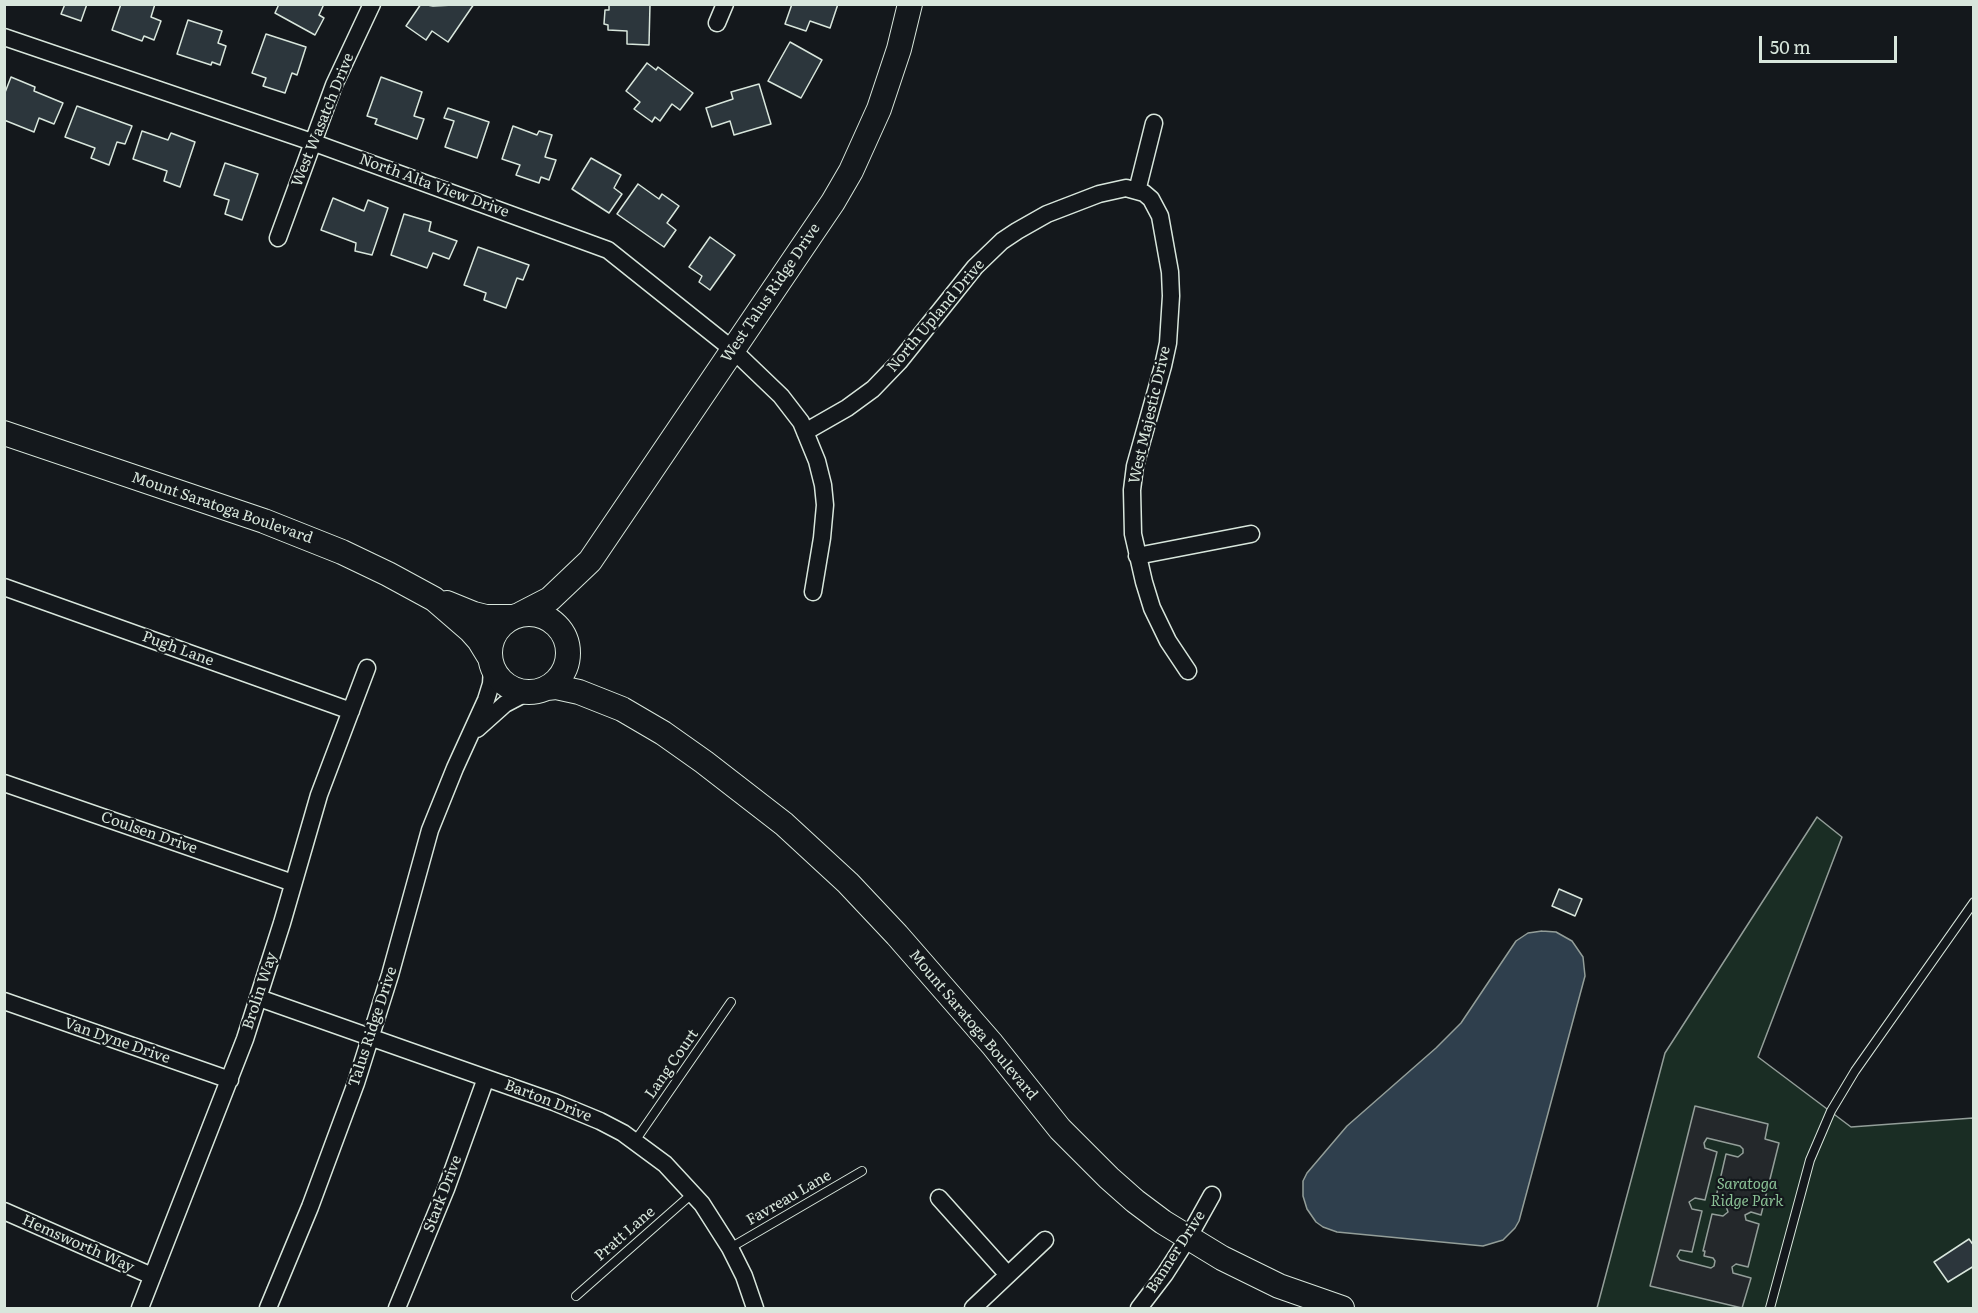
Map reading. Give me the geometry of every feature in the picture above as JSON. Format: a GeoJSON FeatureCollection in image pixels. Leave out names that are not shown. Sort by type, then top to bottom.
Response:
{"type":"FeatureCollection","features":[{"type":"Feature","properties":{"kind":"street","name":"West Wasatch Drive"},"geometry":{"type":"LineString","coordinates":[[278,238],[334,85],[372,4]]}},
{"type":"Feature","properties":{"kind":"street"},"geometry":{"type":"LineString","coordinates":[[717,23],[725,4]]}},
{"type":"Feature","properties":{"kind":"street","name":"West Talus Ridge Drive"},"geometry":{"type":"LineString","coordinates":[[517,615],[550,599],[590,561],[833,202],[851,171],[883,99],[910,4]]}},
{"type":"Feature","properties":{"kind":"street","name":"North Alta View Drive"},"geometry":{"type":"LineString","coordinates":[[4,36],[312,142],[608,250],[732,349],[781,396],[795,413],[812,446],[821,473],[825,505],[813,592]]}},
{"type":"Feature","properties":{"kind":"street"},"geometry":{"type":"LineString","coordinates":[[1137,191],[1155,123]]}},
{"type":"Feature","properties":{"kind":"street","name":"North Upland Drive"},"geometry":{"type":"LineString","coordinates":[[805,432],[847,408],[873,389],[899,362],[975,267],[1002,241],[1032,221],[1080,200],[1120,189],[1137,191]]}},
{"type":"Feature","properties":{"kind":"street","name":"West Majestic Drive"},"geometry":{"type":"LineString","coordinates":[[1137,191],[1151,199],[1160,216],[1170,272],[1171,296],[1168,343],[1134,478],[1131,513],[1137,556],[1156,616],[1168,641],[1188,671]]}},
{"type":"Feature","properties":{"kind":"street","name":"Mount Saratoga Boulevard"},"geometry":{"type":"LineString","coordinates":[[4,433],[303,535],[388,574],[434,599],[486,616],[517,615]]}},
{"type":"Feature","properties":{"kind":"street"},"geometry":{"type":"LineString","coordinates":[[1137,556],[1251,534]]}},
{"type":"Feature","properties":{"kind":"street","name":"West Talus Ridge Drive"},"geometry":{"type":"LineString","coordinates":[[566,644],[568,608],[590,561]]}},
{"type":"Feature","properties":{"kind":"street","name":"Pugh Lane"},"geometry":{"type":"LineString","coordinates":[[4,587],[351,711]]}},
{"type":"Feature","properties":{"kind":"street","name":"Mount Saratoga Boulevard"},"geometry":{"type":"LineString","coordinates":[[434,599],[471,631],[479,640],[491,663]]}},
{"type":"Feature","properties":{"kind":"street"},"geometry":{"type":"LineString","coordinates":[[531,613],[550,620],[566,644],[567,662],[560,677],[537,690],[510,688],[502,682],[491,663],[492,639],[497,630],[517,615],[531,613]]}},
{"type":"Feature","properties":{"kind":"street","name":"Mount Saratoga Boulevard"},"geometry":{"type":"LineString","coordinates":[[566,644],[581,673],[622,710]]}},
{"type":"Feature","properties":{"kind":"street","name":"Talus Ridge Drive"},"geometry":{"type":"LineString","coordinates":[[268,1308],[331,1151],[371,1037],[430,830],[443,794],[489,692],[491,663]]}},
{"type":"Feature","properties":{"kind":"street","name":"Brolin Way"},"geometry":{"type":"LineString","coordinates":[[140,1308],[230,1080],[259,998],[316,804],[367,668]]}},
{"type":"Feature","properties":{"kind":"street","name":"Mount Saratoga Boulevard"},"geometry":{"type":"LineString","coordinates":[[537,690],[556,687],[579,692],[622,710],[663,734],[712,768],[776,818],[848,883],[936,979],[1060,1129],[1135,1201],[1188,1238],[1253,1274],[1342,1308]]}},
{"type":"Feature","properties":{"kind":"street","name":"Talus Ridge Drive"},"geometry":{"type":"LineString","coordinates":[[467,742],[494,712],[511,700],[537,690]]}},
{"type":"Feature","properties":{"kind":"street","name":"Coulsen Drive"},"geometry":{"type":"LineString","coordinates":[[4,783],[293,883]]}},
{"type":"Feature","properties":{"kind":"street","name":"Barton Drive"},"geometry":{"type":"LineString","coordinates":[[259,998],[577,1110],[635,1141],[665,1164],[693,1193],[713,1219],[744,1276],[755,1308]]}},
{"type":"Feature","properties":{"kind":"street","name":"Van Dyne Drive"},"geometry":{"type":"LineString","coordinates":[[4,1001],[230,1080]]}},
{"type":"Feature","properties":{"kind":"street","name":"Stark Drive"},"geometry":{"type":"LineString","coordinates":[[397,1308],[446,1189],[486,1078]]}},
{"type":"Feature","properties":{"kind":"street","name":"Banner Drive"},"geometry":{"type":"LineString","coordinates":[[1139,1308],[1165,1274],[1212,1196]]}},
{"type":"Feature","properties":{"kind":"street"},"geometry":{"type":"LineString","coordinates":[[939,1198],[1008,1275]]}},
{"type":"Feature","properties":{"kind":"street","name":"Hemsworth Way"},"geometry":{"type":"LineString","coordinates":[[4,1210],[152,1276]]}},
{"type":"Feature","properties":{"kind":"street"},"geometry":{"type":"LineString","coordinates":[[973,1308],[1045,1240]]}},
{"type":"Feature","properties":{"kind":"lane"},"geometry":{"type":"LineString","coordinates":[[1770,1308],[1810,1160],[1831,1111],[1855,1071],[1974,902]]}},
{"type":"Feature","properties":{"kind":"lane","name":"Lang Court"},"geometry":{"type":"LineString","coordinates":[[635,1141],[731,1002]]}},
{"type":"Feature","properties":{"kind":"lane","name":"Favreau Lane"},"geometry":{"type":"LineString","coordinates":[[730,1248],[862,1171]]}},
{"type":"Feature","properties":{"kind":"lane","name":"Pratt Lane"},"geometry":{"type":"LineString","coordinates":[[576,1296],[693,1193]]}},
{"type":"Feature","properties":{"kind":"green space","name":"Saratoga Ridge Park"},"geometry":{"type":"Polygon","coordinates":[[[1817,817],[1842,837],[1758,1057],[1851,1127],[1973,1118],[1973,1308],[1597,1308],[1665,1053],[1817,817]]]}},
{"type":"Feature","properties":{"kind":"shaded area"},"geometry":{"type":"Polygon","coordinates":[[[1695,1106],[1768,1124],[1765,1139],[1779,1143],[1761,1215],[1751,1212],[1745,1215],[1746,1220],[1759,1224],[1748,1267],[1736,1264],[1732,1267],[1733,1273],[1751,1278],[1742,1308],[1650,1286],[1695,1106]],[[1707,1138],[1704,1143],[1705,1148],[1717,1152],[1705,1200],[1695,1198],[1689,1202],[1692,1209],[1702,1211],[1692,1252],[1680,1250],[1677,1256],[1680,1260],[1711,1268],[1714,1266],[1713,1258],[1704,1256],[1705,1251],[1703,1251],[1712,1214],[1723,1216],[1728,1212],[1726,1206],[1716,1203],[1718,1198],[1716,1197],[1726,1154],[1738,1157],[1743,1153],[1740,1146],[1707,1138]]]}},
{"type":"Feature","properties":{"kind":"water"},"geometry":{"type":"Polygon","coordinates":[[[1556,932],[1572,941],[1583,957],[1585,976],[1519,1221],[1515,1228],[1503,1240],[1483,1246],[1337,1232],[1316,1222],[1307,1209],[1303,1196],[1303,1181],[1307,1173],[1347,1126],[1461,1023],[1516,941],[1528,933],[1556,932]]]}},
{"type":"Feature","properties":{"kind":"building"},"geometry":{"type":"Polygon","coordinates":[[[65,4],[87,4],[81,21],[61,14],[65,4]]]}},
{"type":"Feature","properties":{"kind":"building"},"geometry":{"type":"Polygon","coordinates":[[[121,4],[155,4],[151,17],[161,21],[154,40],[144,36],[142,41],[112,30],[121,4]]]}},
{"type":"Feature","properties":{"kind":"building"},"geometry":{"type":"Polygon","coordinates":[[[279,4],[324,4],[319,15],[324,18],[315,35],[275,13],[279,4]]]}},
{"type":"Feature","properties":{"kind":"building"},"geometry":{"type":"Polygon","coordinates":[[[421,4],[433,6],[474,4],[448,42],[432,31],[426,40],[406,26],[421,4]]]}},
{"type":"Feature","properties":{"kind":"building"},"geometry":{"type":"Polygon","coordinates":[[[609,4],[650,4],[649,45],[627,44],[627,31],[608,30],[608,25],[604,24],[605,10],[609,10],[609,4]]]}},
{"type":"Feature","properties":{"kind":"building"},"geometry":{"type":"Polygon","coordinates":[[[792,4],[838,4],[830,28],[810,21],[806,31],[785,24],[792,4]]]}},
{"type":"Feature","properties":{"kind":"building"},"geometry":{"type":"Polygon","coordinates":[[[188,20],[222,31],[218,43],[226,46],[220,65],[212,62],[211,65],[177,54],[188,20]]]}},
{"type":"Feature","properties":{"kind":"building"},"geometry":{"type":"Polygon","coordinates":[[[266,34],[306,47],[297,75],[292,73],[285,93],[263,86],[266,78],[252,73],[266,34]]]}},
{"type":"Feature","properties":{"kind":"building"},"geometry":{"type":"Polygon","coordinates":[[[790,42],[822,60],[801,98],[768,81],[790,42]]]}},
{"type":"Feature","properties":{"kind":"building"},"geometry":{"type":"Polygon","coordinates":[[[647,63],[656,70],[658,67],[693,93],[680,110],[672,104],[660,121],[655,117],[652,122],[634,109],[640,102],[626,91],[647,63]]]}},
{"type":"Feature","properties":{"kind":"building"},"geometry":{"type":"Polygon","coordinates":[[[11,77],[35,87],[34,91],[63,103],[54,124],[39,118],[34,132],[4,120],[4,95],[11,77]]]}},
{"type":"Feature","properties":{"kind":"building"},"geometry":{"type":"Polygon","coordinates":[[[381,77],[422,92],[414,116],[424,119],[417,139],[375,124],[377,119],[367,116],[381,77]]]}},
{"type":"Feature","properties":{"kind":"building"},"geometry":{"type":"Polygon","coordinates":[[[759,84],[771,124],[734,135],[730,121],[712,127],[706,108],[733,99],[731,92],[759,84]]]}},
{"type":"Feature","properties":{"kind":"building"},"geometry":{"type":"Polygon","coordinates":[[[77,106],[132,126],[125,144],[117,142],[109,165],[91,158],[95,148],[65,137],[77,106]]]}},
{"type":"Feature","properties":{"kind":"building"},"geometry":{"type":"Polygon","coordinates":[[[448,108],[489,122],[477,158],[445,147],[454,121],[444,118],[448,108]]]}},
{"type":"Feature","properties":{"kind":"building"},"geometry":{"type":"Polygon","coordinates":[[[513,126],[537,135],[539,131],[552,135],[545,157],[556,160],[549,180],[541,177],[539,183],[516,175],[520,165],[502,159],[513,126]]]}},
{"type":"Feature","properties":{"kind":"building"},"geometry":{"type":"Polygon","coordinates":[[[142,131],[168,140],[171,133],[195,142],[180,187],[164,181],[167,171],[133,159],[142,131]]]}},
{"type":"Feature","properties":{"kind":"building"},"geometry":{"type":"Polygon","coordinates":[[[591,158],[621,175],[614,188],[622,194],[609,213],[572,189],[591,158]]]}},
{"type":"Feature","properties":{"kind":"building"},"geometry":{"type":"Polygon","coordinates":[[[225,163],[258,174],[242,220],[225,214],[229,200],[214,195],[225,163]]]}},
{"type":"Feature","properties":{"kind":"building"},"geometry":{"type":"Polygon","coordinates":[[[638,184],[659,199],[662,194],[679,206],[667,223],[676,230],[664,247],[617,214],[638,184]]]}},
{"type":"Feature","properties":{"kind":"building"},"geometry":{"type":"Polygon","coordinates":[[[333,198],[364,211],[368,200],[388,208],[372,255],[355,251],[356,243],[321,230],[333,198]]]}},
{"type":"Feature","properties":{"kind":"building"},"geometry":{"type":"Polygon","coordinates":[[[404,214],[431,222],[429,231],[457,241],[449,259],[433,253],[427,268],[391,255],[404,214]]]}},
{"type":"Feature","properties":{"kind":"building"},"geometry":{"type":"Polygon","coordinates":[[[710,237],[735,255],[710,290],[699,282],[702,276],[689,267],[710,237]]]}},
{"type":"Feature","properties":{"kind":"building"},"geometry":{"type":"Polygon","coordinates":[[[478,247],[529,265],[523,280],[517,278],[506,308],[484,300],[486,293],[464,285],[478,247]]]}},
{"type":"Feature","properties":{"kind":"building"},"geometry":{"type":"Polygon","coordinates":[[[1559,889],[1582,899],[1575,916],[1552,906],[1559,889]]]}},
{"type":"Feature","properties":{"kind":"building"},"geometry":{"type":"Polygon","coordinates":[[[1969,1239],[1974,1246],[1974,1266],[1948,1282],[1934,1262],[1969,1239]]]}}]}
